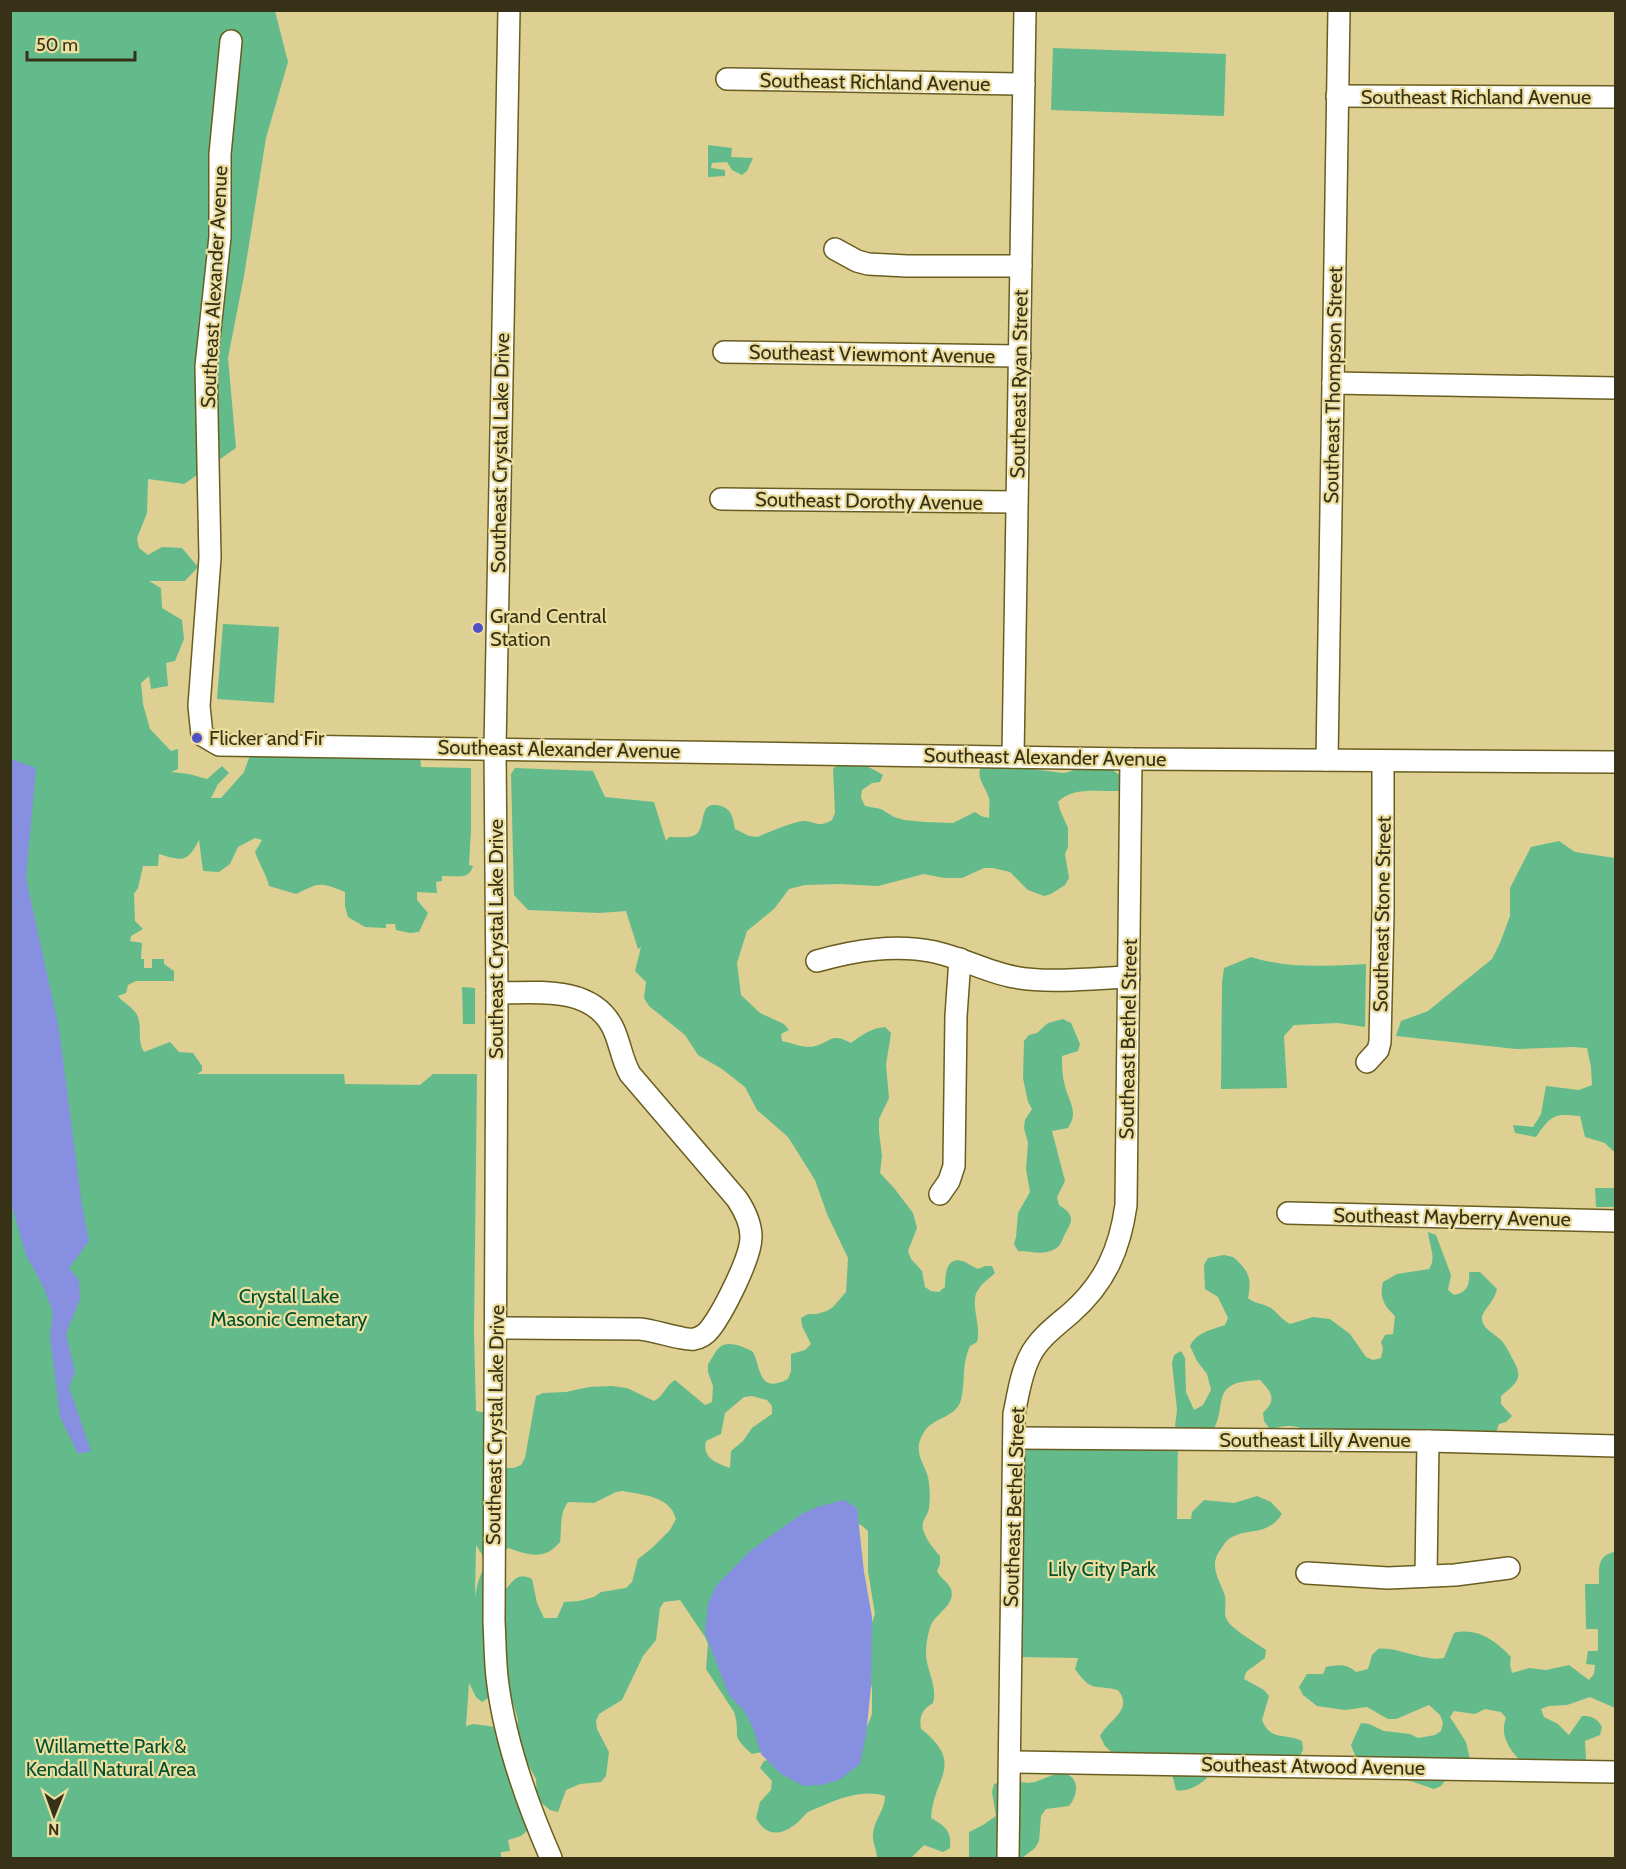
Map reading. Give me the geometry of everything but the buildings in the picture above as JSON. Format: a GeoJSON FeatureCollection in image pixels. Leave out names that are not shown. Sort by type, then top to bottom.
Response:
{"type":"FeatureCollection","features":[{"type":"Feature","properties":{"kind":"street","name":"Southeast Crystal Lake Drive"},"geometry":{"type":"LineString","coordinates":[[509,10],[495,748],[497,993],[494,1621],[497,1678],[507,1734],[521,1783],[551,1858]]}},
{"type":"Feature","properties":{"kind":"street","name":"Southeast Ryan Street"},"geometry":{"type":"LineString","coordinates":[[1013,757],[1025,10]]}},
{"type":"Feature","properties":{"kind":"street","name":"Southeast Thompson Street"},"geometry":{"type":"LineString","coordinates":[[1327,760],[1339,10]]}},
{"type":"Feature","properties":{"kind":"street","name":"Southeast Alexander Avenue"},"geometry":{"type":"LineString","coordinates":[[231,41],[220,154],[220,237],[206,366],[210,558],[206,640],[199,706],[202,735],[219,745],[1131,759],[1616,762]]}},
{"type":"Feature","properties":{"kind":"street","name":"Southeast Richland Avenue"},"geometry":{"type":"LineString","coordinates":[[727,79],[1024,84]]}},
{"type":"Feature","properties":{"kind":"street","name":"Southeast Richland Avenue"},"geometry":{"type":"LineString","coordinates":[[1337,96],[1616,97]]}},
{"type":"Feature","properties":{"kind":"street"},"geometry":{"type":"LineString","coordinates":[[835,249],[857,261],[868,264],[1021,266]]}},
{"type":"Feature","properties":{"kind":"street","name":"Southeast Viewmont Avenue"},"geometry":{"type":"LineString","coordinates":[[724,352],[1020,356]]}},
{"type":"Feature","properties":{"kind":"street"},"geometry":{"type":"LineString","coordinates":[[1333,383],[1616,388]]}},
{"type":"Feature","properties":{"kind":"street","name":"Southeast Dorothy Avenue"},"geometry":{"type":"LineString","coordinates":[[721,499],[1017,502]]}},
{"type":"Feature","properties":{"kind":"street","name":"Southeast Bethel Street"},"geometry":{"type":"LineString","coordinates":[[1008,1858],[1014,1414],[1030,1355],[1049,1333],[1094,1290],[1111,1263],[1119,1242],[1126,1205],[1131,759]]}},
{"type":"Feature","properties":{"kind":"street","name":"Southeast Stone Street"},"geometry":{"type":"LineString","coordinates":[[1367,1062],[1378,1050],[1380,1042],[1383,761]]}},
{"type":"Feature","properties":{"kind":"street"},"geometry":{"type":"LineString","coordinates":[[817,961],[850,952],[900,948],[935,952],[1015,977],[1034,979],[1130,977]]}},
{"type":"Feature","properties":{"kind":"street"},"geometry":{"type":"LineString","coordinates":[[940,1194],[949,1182],[954,1166],[956,1016],[960,959]]}},
{"type":"Feature","properties":{"kind":"street"},"geometry":{"type":"LineString","coordinates":[[496,1328],[640,1329],[656,1330],[695,1339],[710,1329],[741,1273],[748,1256],[751,1239],[745,1212],[737,1199],[630,1074],[621,1057],[611,1024],[601,1011],[589,1002],[571,995],[497,993]]}},
{"type":"Feature","properties":{"kind":"street","name":"Southeast Mayberry Avenue"},"geometry":{"type":"LineString","coordinates":[[1288,1214],[1616,1221]]}},
{"type":"Feature","properties":{"kind":"street","name":"Southeast Lilly Avenue"},"geometry":{"type":"LineString","coordinates":[[1014,1438],[1428,1441],[1616,1446]]}},
{"type":"Feature","properties":{"kind":"street"},"geometry":{"type":"LineString","coordinates":[[1426,1576],[1428,1441]]}},
{"type":"Feature","properties":{"kind":"street"},"geometry":{"type":"LineString","coordinates":[[1307,1573],[1388,1578],[1455,1575],[1509,1568]]}},
{"type":"Feature","properties":{"kind":"street","name":"Southeast Atwood Avenue"},"geometry":{"type":"LineString","coordinates":[[1010,1762],[1616,1772]]}},
{"type":"Feature","properties":{"kind":"green space"},"geometry":{"type":"Polygon","coordinates":[[[10,11],[275,11],[288,62],[266,138],[244,276],[228,358],[236,448],[184,484],[148,479],[147,513],[137,538],[139,548],[148,555],[162,547],[182,548],[198,567],[185,581],[149,581],[161,588],[162,608],[182,620],[184,639],[175,661],[166,663],[168,686],[151,689],[149,676],[141,683],[143,704],[150,729],[171,751],[178,749],[178,769],[171,772],[207,779],[222,766],[229,773],[218,784],[211,798],[221,798],[244,772],[250,755],[420,755],[421,767],[471,768],[469,865],[473,866],[471,871],[465,875],[442,876],[442,881],[436,882],[437,893],[417,892],[417,900],[428,913],[419,932],[410,933],[396,930],[395,924],[386,924],[386,928],[365,927],[348,917],[345,892],[330,886],[319,885],[296,894],[269,886],[255,852],[262,840],[255,838],[238,847],[230,864],[219,872],[203,871],[199,840],[191,853],[184,858],[159,854],[158,866],[143,866],[138,888],[134,894],[135,921],[143,929],[131,936],[130,941],[142,943],[141,959],[144,959],[144,968],[152,968],[152,959],[164,959],[164,964],[174,971],[174,981],[136,981],[128,985],[126,993],[118,996],[138,1017],[144,1052],[170,1042],[179,1052],[193,1053],[202,1066],[202,1071],[197,1074],[344,1074],[345,1084],[420,1085],[433,1074],[477,1074],[474,1332],[476,1411],[498,1415],[504,1468],[521,1465],[525,1458],[536,1396],[543,1393],[612,1386],[627,1388],[654,1401],[675,1380],[705,1405],[712,1402],[713,1386],[708,1364],[718,1349],[727,1344],[741,1346],[753,1352],[766,1382],[771,1384],[788,1379],[791,1371],[791,1354],[805,1350],[811,1344],[802,1326],[801,1318],[808,1314],[827,1311],[846,1292],[848,1258],[827,1214],[815,1180],[788,1137],[757,1110],[745,1087],[722,1069],[698,1055],[685,1035],[649,1006],[644,998],[646,982],[635,971],[641,947],[638,949],[626,911],[600,913],[528,910],[514,895],[511,774],[515,768],[593,771],[605,797],[654,802],[666,841],[669,837],[691,837],[698,833],[705,811],[713,805],[728,809],[735,829],[749,836],[757,837],[804,821],[820,824],[832,820],[835,813],[833,769],[851,762],[864,765],[883,775],[880,782],[872,783],[862,790],[861,798],[865,806],[881,809],[904,820],[953,823],[975,812],[989,818],[989,798],[980,776],[984,763],[1063,773],[1085,764],[1099,764],[1121,776],[1121,791],[1079,792],[1064,797],[1058,802],[1068,828],[1068,847],[1065,854],[1069,878],[1065,885],[1051,894],[1044,896],[1028,890],[1010,872],[993,868],[984,868],[962,878],[944,878],[924,874],[878,886],[805,885],[789,889],[774,909],[747,931],[737,963],[741,995],[760,1013],[784,1024],[789,1030],[781,1034],[782,1041],[811,1047],[835,1038],[851,1043],[867,1032],[885,1027],[891,1033],[886,1065],[889,1098],[879,1119],[882,1156],[880,1173],[913,1213],[917,1228],[908,1251],[911,1259],[922,1271],[925,1287],[931,1291],[939,1292],[945,1287],[948,1267],[954,1261],[965,1262],[978,1269],[992,1266],[995,1273],[982,1285],[976,1295],[978,1336],[977,1342],[970,1346],[967,1354],[961,1400],[954,1410],[928,1427],[920,1440],[919,1447],[930,1490],[929,1508],[923,1529],[932,1547],[940,1556],[937,1571],[950,1587],[952,1595],[951,1600],[933,1621],[929,1631],[926,1653],[934,1697],[933,1703],[924,1711],[920,1721],[921,1729],[942,1752],[944,1772],[933,1804],[931,1818],[949,1833],[950,1848],[943,1852],[924,1845],[911,1858],[877,1858],[873,1834],[885,1796],[875,1794],[856,1795],[828,1803],[808,1812],[791,1827],[780,1832],[764,1829],[756,1818],[760,1802],[771,1790],[772,1781],[760,1768],[764,1761],[863,1737],[872,1714],[872,1689],[866,1655],[868,1634],[875,1614],[868,1571],[868,1531],[854,1523],[739,1686],[762,1752],[752,1754],[740,1742],[734,1712],[706,1669],[708,1644],[680,1600],[664,1602],[660,1608],[656,1640],[643,1656],[622,1700],[599,1714],[596,1721],[597,1729],[609,1752],[606,1776],[601,1782],[580,1784],[566,1790],[558,1812],[550,1810],[537,1799],[536,1779],[518,1746],[516,1738],[518,1720],[511,1696],[499,1693],[482,1702],[476,1697],[469,1683],[466,1726],[473,1724],[496,1727],[527,1831],[521,1836],[508,1840],[510,1851],[501,1852],[501,1858],[11,1858],[10,11]],[[752,1396],[744,1397],[725,1413],[721,1434],[706,1441],[706,1452],[715,1462],[730,1468],[731,1451],[743,1441],[752,1428],[772,1414],[772,1406],[767,1400],[752,1396]],[[623,1491],[594,1503],[568,1502],[562,1516],[560,1542],[548,1552],[536,1555],[508,1548],[502,1553],[498,1586],[506,1589],[520,1576],[532,1579],[537,1603],[544,1618],[557,1618],[564,1602],[579,1601],[594,1597],[601,1592],[626,1588],[632,1582],[638,1559],[670,1530],[676,1519],[673,1511],[662,1501],[623,1491]],[[476,1545],[475,1597],[486,1561],[476,1545]]]}},
{"type":"Feature","properties":{"kind":"green space"},"geometry":{"type":"Polygon","coordinates":[[[1053,48],[1226,54],[1224,116],[1051,110],[1053,48]]]}},
{"type":"Feature","properties":{"kind":"green space"},"geometry":{"type":"Polygon","coordinates":[[[708,145],[732,148],[731,157],[753,158],[747,171],[742,175],[732,170],[727,162],[712,163],[711,168],[725,170],[725,176],[708,177],[708,145]]]}},
{"type":"Feature","properties":{"kind":"green space"},"geometry":{"type":"Polygon","coordinates":[[[223,624],[279,627],[274,703],[217,699],[223,624]]]}},
{"type":"Feature","properties":{"kind":"green space"},"geometry":{"type":"Polygon","coordinates":[[[1559,841],[1575,852],[1615,858],[1616,1150],[1613,1151],[1605,1143],[1585,1137],[1580,1116],[1554,1117],[1536,1137],[1515,1133],[1513,1125],[1533,1127],[1541,1114],[1546,1086],[1579,1090],[1592,1085],[1587,1048],[1516,1049],[1396,1036],[1401,1021],[1428,1011],[1492,959],[1510,916],[1510,888],[1531,847],[1559,841]]]}},
{"type":"Feature","properties":{"kind":"green space"},"geometry":{"type":"Polygon","coordinates":[[[1251,957],[1294,965],[1366,964],[1365,1027],[1338,1023],[1294,1025],[1284,1036],[1287,1088],[1221,1089],[1224,968],[1251,957]]]}},
{"type":"Feature","properties":{"kind":"green space"},"geometry":{"type":"Polygon","coordinates":[[[462,987],[475,988],[475,1024],[463,1024],[462,987]]]}},
{"type":"Feature","properties":{"kind":"green space"},"geometry":{"type":"Polygon","coordinates":[[[1063,1019],[1071,1023],[1080,1044],[1078,1051],[1062,1056],[1063,1078],[1073,1117],[1068,1128],[1052,1131],[1065,1181],[1057,1197],[1059,1205],[1067,1211],[1071,1220],[1061,1242],[1055,1249],[1044,1253],[1018,1251],[1014,1244],[1018,1213],[1030,1192],[1026,1169],[1028,1143],[1024,1128],[1025,1120],[1032,1109],[1028,1102],[1023,1078],[1024,1041],[1048,1023],[1063,1019]]]}},
{"type":"Feature","properties":{"kind":"green space"},"geometry":{"type":"Polygon","coordinates":[[[1595,1188],[1615,1188],[1615,1207],[1596,1207],[1595,1188]]]}},
{"type":"Feature","properties":{"kind":"green space"},"geometry":{"type":"Polygon","coordinates":[[[1428,1232],[1436,1235],[1451,1275],[1448,1290],[1454,1295],[1467,1288],[1469,1272],[1480,1272],[1497,1289],[1483,1314],[1482,1321],[1486,1328],[1505,1345],[1516,1365],[1518,1375],[1512,1387],[1501,1396],[1501,1404],[1512,1416],[1506,1422],[1499,1424],[1496,1433],[1422,1434],[1406,1430],[1393,1439],[1326,1445],[1309,1432],[1299,1428],[1288,1426],[1269,1428],[1264,1421],[1263,1413],[1270,1404],[1271,1396],[1260,1380],[1241,1382],[1227,1389],[1223,1395],[1213,1430],[1181,1431],[1175,1426],[1177,1410],[1172,1363],[1174,1355],[1181,1351],[1185,1358],[1186,1392],[1194,1410],[1203,1405],[1211,1390],[1207,1374],[1197,1361],[1190,1346],[1200,1335],[1225,1325],[1228,1318],[1218,1297],[1205,1289],[1204,1265],[1208,1258],[1224,1255],[1233,1257],[1243,1266],[1248,1275],[1250,1285],[1248,1298],[1271,1308],[1290,1324],[1313,1317],[1330,1319],[1350,1334],[1366,1357],[1373,1360],[1381,1358],[1383,1349],[1381,1342],[1385,1335],[1393,1334],[1395,1316],[1383,1301],[1383,1282],[1397,1274],[1429,1269],[1432,1256],[1428,1232]]]}},
{"type":"Feature","properties":{"kind":"green space","name":"Lily City Park"},"geometry":{"type":"Polygon","coordinates":[[[1014,1438],[1178,1439],[1177,1519],[1191,1519],[1192,1512],[1204,1500],[1234,1503],[1257,1496],[1271,1502],[1282,1514],[1264,1529],[1230,1538],[1217,1555],[1215,1567],[1225,1596],[1227,1620],[1237,1630],[1266,1650],[1265,1658],[1246,1672],[1244,1679],[1264,1690],[1269,1696],[1262,1720],[1274,1734],[1302,1741],[1303,1750],[1299,1757],[1211,1773],[1195,1786],[1186,1790],[1176,1790],[1168,1758],[1119,1759],[1105,1746],[1100,1736],[1122,1709],[1122,1697],[1118,1690],[1089,1685],[1085,1682],[1075,1669],[1078,1658],[1010,1657],[1014,1438]]]}},
{"type":"Feature","properties":{"kind":"green space"},"geometry":{"type":"Polygon","coordinates":[[[1615,1552],[1615,1708],[1590,1697],[1567,1705],[1541,1709],[1544,1717],[1558,1724],[1569,1735],[1582,1716],[1589,1716],[1598,1721],[1602,1727],[1600,1735],[1585,1741],[1586,1759],[1582,1765],[1523,1763],[1507,1742],[1504,1731],[1506,1718],[1501,1712],[1485,1709],[1475,1714],[1454,1711],[1450,1717],[1466,1742],[1470,1760],[1451,1772],[1441,1786],[1434,1789],[1396,1776],[1356,1758],[1351,1745],[1361,1723],[1384,1731],[1410,1734],[1418,1738],[1435,1735],[1441,1731],[1443,1723],[1440,1715],[1429,1705],[1396,1719],[1388,1719],[1367,1707],[1345,1710],[1317,1706],[1303,1695],[1299,1687],[1307,1674],[1323,1674],[1326,1667],[1342,1665],[1356,1672],[1368,1669],[1372,1655],[1378,1649],[1427,1658],[1444,1658],[1454,1633],[1462,1632],[1486,1637],[1499,1646],[1511,1657],[1512,1673],[1529,1668],[1546,1670],[1569,1665],[1589,1680],[1594,1674],[1595,1665],[1586,1664],[1588,1651],[1598,1651],[1598,1629],[1586,1629],[1585,1584],[1599,1584],[1599,1568],[1602,1559],[1615,1552]]]}},
{"type":"Feature","properties":{"kind":"green space"},"geometry":{"type":"Polygon","coordinates":[[[1058,1773],[1073,1779],[1076,1784],[1075,1795],[1069,1806],[1046,1809],[1041,1816],[1039,1841],[1035,1848],[1022,1858],[969,1858],[969,1832],[996,1816],[992,1792],[994,1784],[1010,1780],[1035,1782],[1058,1773]]]}},
{"type":"Feature","properties":{"kind":"water"},"geometry":{"type":"Polygon","coordinates":[[[11,759],[36,768],[26,878],[59,1029],[82,1206],[89,1241],[69,1268],[79,1280],[80,1299],[66,1334],[75,1372],[69,1387],[91,1451],[78,1454],[60,1417],[50,1336],[53,1312],[42,1284],[26,1255],[11,1203],[11,759]]]}},
{"type":"Feature","properties":{"kind":"water"},"geometry":{"type":"Polygon","coordinates":[[[844,1500],[857,1508],[872,1617],[871,1686],[866,1735],[860,1764],[839,1780],[821,1785],[804,1786],[781,1774],[761,1754],[745,1712],[729,1695],[705,1633],[708,1604],[716,1586],[750,1551],[800,1515],[817,1507],[844,1500]]]}},
{"type":"Feature","properties":{"kind":"place","name":"Grand Central Station"},"geometry":{"type":"Point","coordinates":[478,628]}},
{"type":"Feature","properties":{"kind":"place","name":"Flicker and Fir"},"geometry":{"type":"Point","coordinates":[197,738]}},
{"type":"Feature","properties":{"kind":"park label","name":"Crystal Lake Masonic Cemetary"},"geometry":{"type":"Point","coordinates":[289,1308]}},
{"type":"Feature","properties":{"kind":"park label","name":"Willamette Park & Kendall Natural Area"},"geometry":{"type":"Point","coordinates":[111,1758]}}]}
